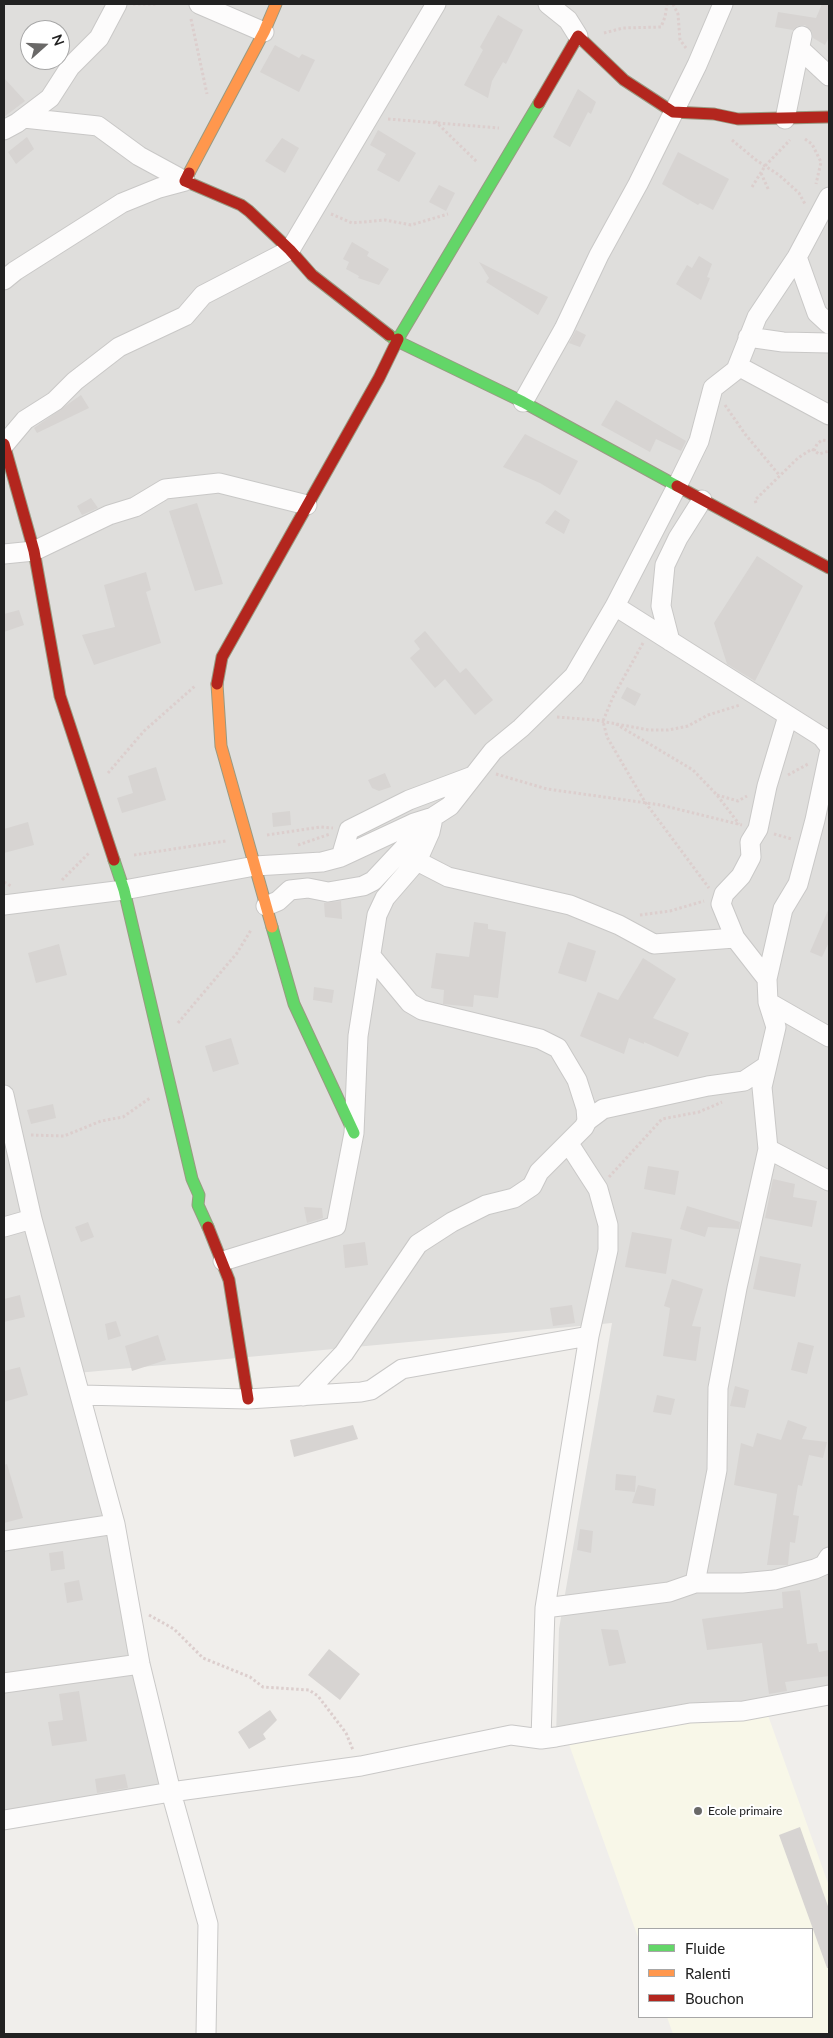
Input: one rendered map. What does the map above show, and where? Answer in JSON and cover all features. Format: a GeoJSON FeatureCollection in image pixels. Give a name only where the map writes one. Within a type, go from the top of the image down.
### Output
{"type":"FeatureCollection","features":[{"type":"Feature","properties":{"kind":"street"},"geometry":{"type":"LineString","coordinates":[[4,130],[24,118],[50,98],[70,66],[99,38],[117,4]]}},
{"type":"Feature","properties":{"kind":"street"},"geometry":{"type":"LineString","coordinates":[[4,280],[23,265],[122,203],[158,188],[185,180],[264,32],[276,4]]}},
{"type":"Feature","properties":{"kind":"street"},"geometry":{"type":"LineString","coordinates":[[248,1399],[229,1280],[224,1261],[198,1205],[199,1195],[192,1179],[124,890],[60,696],[52,660],[34,551],[4,445],[25,420],[54,401],[75,381],[119,347],[185,316],[203,296],[290,250],[436,4]]}},
{"type":"Feature","properties":{"kind":"street"},"geometry":{"type":"LineString","coordinates":[[548,4],[568,20],[582,40],[624,80],[673,112],[738,119],[785,119],[815,123],[829,105]]}},
{"type":"Feature","properties":{"kind":"street"},"geometry":{"type":"LineString","coordinates":[[523,402],[564,329],[599,255],[638,184],[704,48],[723,4]]}},
{"type":"Feature","properties":{"kind":"street"},"geometry":{"type":"LineString","coordinates":[[195,10],[264,32]]}},
{"type":"Feature","properties":{"kind":"street"},"geometry":{"type":"LineString","coordinates":[[354,1133],[294,1004],[221,746],[217,698],[219,671],[222,657],[308,505],[397,340],[522,131],[582,40]]}},
{"type":"Feature","properties":{"kind":"street"},"geometry":{"type":"LineString","coordinates":[[785,119],[801,42],[829,76]]}},
{"type":"Feature","properties":{"kind":"street"},"geometry":{"type":"LineString","coordinates":[[24,118],[98,126],[139,156],[185,180],[241,205],[290,250],[326,287],[397,340],[523,402],[829,568]]}},
{"type":"Feature","properties":{"kind":"street"},"geometry":{"type":"LineString","coordinates":[[266,906],[278,901],[290,890],[308,888],[328,892],[364,886],[373,881],[433,817],[450,806],[493,751],[531,718],[574,676],[615,606],[677,486],[698,441],[713,388],[738,366],[757,317],[797,257],[820,214],[822,192]]}},
{"type":"Feature","properties":{"kind":"street"},"geometry":{"type":"LineString","coordinates":[[797,257],[816,313],[829,324]]}},
{"type":"Feature","properties":{"kind":"street"},"geometry":{"type":"LineString","coordinates":[[757,317],[782,342]]}},
{"type":"Feature","properties":{"kind":"street"},"geometry":{"type":"LineString","coordinates":[[748,337],[782,342],[829,343]]}},
{"type":"Feature","properties":{"kind":"street"},"geometry":{"type":"LineString","coordinates":[[738,366],[829,415]]}},
{"type":"Feature","properties":{"kind":"street"},"geometry":{"type":"LineString","coordinates":[[4,554],[34,551],[109,515],[135,507],[165,488],[219,483],[308,505]]}},
{"type":"Feature","properties":{"kind":"street"},"geometry":{"type":"LineString","coordinates":[[670,641],[661,606],[665,565],[702,500]]}},
{"type":"Feature","properties":{"kind":"street"},"geometry":{"type":"LineString","coordinates":[[648,542],[670,554]]}},
{"type":"Feature","properties":{"kind":"street"},"geometry":{"type":"LineString","coordinates":[[615,606],[827,742],[809,843],[798,884],[783,909],[767,979],[768,1002],[776,1027],[765,1067],[762,1087],[768,1149],[737,1288],[718,1388],[717,1470],[695,1583]]}},
{"type":"Feature","properties":{"kind":"street"},"geometry":{"type":"LineString","coordinates":[[767,979],[735,938],[721,904],[724,894],[740,876],[751,857],[754,836],[767,786],[788,716]]}},
{"type":"Feature","properties":{"kind":"street"},"geometry":{"type":"LineString","coordinates":[[341,857],[349,830],[409,800],[476,773]]}},
{"type":"Feature","properties":{"kind":"street"},"geometry":{"type":"LineString","coordinates":[[4,905],[124,890],[254,866],[322,862],[341,857],[414,823],[433,817]]}},
{"type":"Feature","properties":{"kind":"street"},"geometry":{"type":"LineString","coordinates":[[224,1261],[336,1226],[354,1133],[358,1036],[377,915],[385,898],[417,861],[430,832],[433,817]]}},
{"type":"Feature","properties":{"kind":"street"},"geometry":{"type":"LineString","coordinates":[[417,861],[448,877],[570,905],[619,925],[654,944],[735,938]]}},
{"type":"Feature","properties":{"kind":"street"},"geometry":{"type":"LineString","coordinates":[[303,1396],[344,1353],[418,1244],[452,1222],[486,1205],[514,1198],[532,1186],[539,1172],[569,1144],[584,1128],[587,1121],[586,1108],[577,1080],[558,1048],[540,1039],[422,1010],[410,1003],[371,956]]}},
{"type":"Feature","properties":{"kind":"street"},"geometry":{"type":"LineString","coordinates":[[768,1002],[829,1037]]}},
{"type":"Feature","properties":{"kind":"street"},"geometry":{"type":"LineString","coordinates":[[587,1121],[603,1109],[708,1086],[744,1081],[765,1067]]}},
{"type":"Feature","properties":{"kind":"street"},"geometry":{"type":"LineString","coordinates":[[4,1095],[32,1219],[115,1524],[140,1664],[171,1792],[208,1924],[206,2034]]}},
{"type":"Feature","properties":{"kind":"street"},"geometry":{"type":"LineString","coordinates":[[541,1739],[544,1608],[588,1336],[608,1250],[609,1235],[608,1224],[598,1189],[569,1144]]}},
{"type":"Feature","properties":{"kind":"street"},"geometry":{"type":"LineString","coordinates":[[768,1149],[829,1181]]}},
{"type":"Feature","properties":{"kind":"street"},"geometry":{"type":"LineString","coordinates":[[4,1227],[32,1219]]}},
{"type":"Feature","properties":{"kind":"street"},"geometry":{"type":"LineString","coordinates":[[81,1395],[248,1399],[361,1392],[370,1390],[402,1370],[588,1336]]}},
{"type":"Feature","properties":{"kind":"street"},"geometry":{"type":"LineString","coordinates":[[4,1541],[115,1524]]}},
{"type":"Feature","properties":{"kind":"street"},"geometry":{"type":"LineString","coordinates":[[544,1608],[669,1592],[695,1583],[742,1584],[774,1580],[827,1562]]}},
{"type":"Feature","properties":{"kind":"street"},"geometry":{"type":"LineString","coordinates":[[4,1683],[140,1664]]}},
{"type":"Feature","properties":{"kind":"street"},"geometry":{"type":"LineString","coordinates":[[4,1820],[171,1792],[360,1766],[511,1735],[541,1739],[690,1713],[743,1711],[829,1695]]}},
{"type":"Feature","properties":{"kind":"path"},"geometry":{"type":"LineString","coordinates":[[134,4],[157,4]]}},
{"type":"Feature","properties":{"kind":"path"},"geometry":{"type":"LineString","coordinates":[[582,40],[623,28],[661,27],[665,17],[666,4]]}},
{"type":"Feature","properties":{"kind":"path"},"geometry":{"type":"LineString","coordinates":[[673,4],[678,14],[680,40],[687,49],[704,48]]}},
{"type":"Feature","properties":{"kind":"path"},"geometry":{"type":"LineString","coordinates":[[195,10],[207,97]]}},
{"type":"Feature","properties":{"kind":"path"},"geometry":{"type":"LineString","coordinates":[[724,116],[734,143],[799,192],[807,206],[820,214]]}},
{"type":"Feature","properties":{"kind":"path"},"geometry":{"type":"LineString","coordinates":[[369,118],[435,121],[522,131]]}},
{"type":"Feature","properties":{"kind":"path"},"geometry":{"type":"LineString","coordinates":[[435,121],[494,178]]}},
{"type":"Feature","properties":{"kind":"path"},"geometry":{"type":"LineString","coordinates":[[815,123],[804,138],[817,152],[821,162],[822,192]]}},
{"type":"Feature","properties":{"kind":"path"},"geometry":{"type":"LineString","coordinates":[[752,187],[765,166]]}},
{"type":"Feature","properties":{"kind":"path"},"geometry":{"type":"LineString","coordinates":[[761,173],[768,191]]}},
{"type":"Feature","properties":{"kind":"path"},"geometry":{"type":"LineString","coordinates":[[316,207],[352,223],[384,220],[410,225],[441,214],[474,212]]}},
{"type":"Feature","properties":{"kind":"path"},"geometry":{"type":"LineString","coordinates":[[713,388],[745,434],[780,476]]}},
{"type":"Feature","properties":{"kind":"path"},"geometry":{"type":"LineString","coordinates":[[814,451],[817,444],[822,440],[829,441]]}},
{"type":"Feature","properties":{"kind":"path"},"geometry":{"type":"LineString","coordinates":[[757,529],[761,519],[755,500],[798,458],[812,449],[819,454],[829,451]]}},
{"type":"Feature","properties":{"kind":"path"},"geometry":{"type":"LineString","coordinates":[[651,629],[613,697],[603,721],[608,737],[645,802],[721,904]]}},
{"type":"Feature","properties":{"kind":"path"},"geometry":{"type":"LineString","coordinates":[[92,793],[144,731],[180,697],[219,671]]}},
{"type":"Feature","properties":{"kind":"path"},"geometry":{"type":"LineString","coordinates":[[531,718],[570,717],[613,722],[649,730],[668,730],[688,726],[725,708],[762,700]]}},
{"type":"Feature","properties":{"kind":"path"},"geometry":{"type":"LineString","coordinates":[[613,722],[693,770],[717,795],[739,824],[754,836],[809,843]]}},
{"type":"Feature","properties":{"kind":"path"},"geometry":{"type":"LineString","coordinates":[[476,773],[548,788],[645,802],[739,824],[754,836]]}},
{"type":"Feature","properties":{"kind":"path"},"geometry":{"type":"LineString","coordinates":[[42,901],[89,854],[104,831]]}},
{"type":"Feature","properties":{"kind":"path"},"geometry":{"type":"LineString","coordinates":[[4,882],[13,888]]}},
{"type":"Feature","properties":{"kind":"path"},"geometry":{"type":"LineString","coordinates":[[619,925],[640,915],[670,911],[706,900],[721,904]]}},
{"type":"Feature","properties":{"kind":"path"},"geometry":{"type":"LineString","coordinates":[[598,1189],[662,1119],[699,1112],[720,1104],[744,1081]]}},
{"type":"Feature","properties":{"kind":"path"},"geometry":{"type":"LineString","coordinates":[[131,1606],[157,1618],[174,1629],[203,1658],[250,1678],[264,1687],[309,1690],[318,1696],[346,1733],[360,1766]]}},
{"type":"Feature","properties":{"kind":"shaded area"},"geometry":{"type":"Polygon","coordinates":[[[4,4],[829,4],[829,1697],[556,1737],[559,1629],[612,1323],[77,1373],[165,1795],[4,1822],[4,4]]]}},
{"type":"Feature","properties":{"kind":"shaded area","name":"Ecole primaire"},"geometry":{"type":"Polygon","coordinates":[[[765,1707],[829,1886],[829,2034],[673,2034],[667,2018],[813,2018],[813,1928],[638,1928],[638,1937],[566,1736],[765,1707]]]}},
{"type":"Feature","properties":{"kind":"building"},"geometry":{"type":"Polygon","coordinates":[[[822,4],[829,4],[829,37],[825,45],[813,38],[812,32],[805,25],[798,26],[793,30],[775,27],[778,12],[816,18],[822,4]]]}},
{"type":"Feature","properties":{"kind":"building"},"geometry":{"type":"Polygon","coordinates":[[[498,15],[523,30],[506,64],[503,62],[492,81],[488,98],[464,85],[483,50],[480,47],[498,15]]]}},
{"type":"Feature","properties":{"kind":"building"},"geometry":{"type":"Polygon","coordinates":[[[275,45],[299,58],[302,54],[315,60],[299,92],[260,72],[275,45]]]}},
{"type":"Feature","properties":{"kind":"building"},"geometry":{"type":"Polygon","coordinates":[[[4,78],[25,101],[4,117],[4,78]]]}},
{"type":"Feature","properties":{"kind":"building"},"geometry":{"type":"Polygon","coordinates":[[[578,89],[596,102],[591,114],[588,112],[570,147],[553,137],[578,89]]]}},
{"type":"Feature","properties":{"kind":"building"},"geometry":{"type":"Polygon","coordinates":[[[378,130],[416,153],[399,182],[377,170],[386,154],[370,145],[378,130]]]}},
{"type":"Feature","properties":{"kind":"building"},"geometry":{"type":"Polygon","coordinates":[[[27,137],[34,149],[16,164],[8,152],[27,137]]]}},
{"type":"Feature","properties":{"kind":"building"},"geometry":{"type":"Polygon","coordinates":[[[282,138],[299,148],[285,173],[265,161],[282,138]]]}},
{"type":"Feature","properties":{"kind":"building"},"geometry":{"type":"Polygon","coordinates":[[[678,152],[729,179],[713,210],[700,203],[698,205],[662,184],[678,152]]]}},
{"type":"Feature","properties":{"kind":"building"},"geometry":{"type":"Polygon","coordinates":[[[439,185],[455,193],[446,211],[429,202],[439,185]]]}},
{"type":"Feature","properties":{"kind":"building"},"geometry":{"type":"Polygon","coordinates":[[[352,242],[369,252],[367,256],[389,269],[379,285],[358,278],[359,276],[346,269],[349,262],[343,259],[352,242]]]}},
{"type":"Feature","properties":{"kind":"building"},"geometry":{"type":"Polygon","coordinates":[[[699,256],[712,264],[707,277],[710,278],[701,300],[676,284],[687,265],[692,268],[699,256]]]}},
{"type":"Feature","properties":{"kind":"building"},"geometry":{"type":"Polygon","coordinates":[[[479,262],[548,297],[538,315],[486,282],[489,278],[479,262]]]}},
{"type":"Feature","properties":{"kind":"building"},"geometry":{"type":"Polygon","coordinates":[[[576,330],[586,335],[580,347],[569,343],[576,330]]]}},
{"type":"Feature","properties":{"kind":"building"},"geometry":{"type":"Polygon","coordinates":[[[81,395],[89,408],[37,433],[34,428],[81,395]]]}},
{"type":"Feature","properties":{"kind":"building"},"geometry":{"type":"Polygon","coordinates":[[[616,400],[686,441],[681,451],[656,439],[650,452],[601,425],[616,400]]]}},
{"type":"Feature","properties":{"kind":"building"},"geometry":{"type":"Polygon","coordinates":[[[525,434],[578,461],[560,495],[540,483],[503,467],[525,434]]]}},
{"type":"Feature","properties":{"kind":"building"},"geometry":{"type":"Polygon","coordinates":[[[91,498],[98,508],[82,515],[77,506],[91,498]]]}},
{"type":"Feature","properties":{"kind":"building"},"geometry":{"type":"Polygon","coordinates":[[[197,503],[223,584],[195,591],[169,511],[197,503]]]}},
{"type":"Feature","properties":{"kind":"building"},"geometry":{"type":"Polygon","coordinates":[[[555,510],[570,520],[564,534],[545,523],[555,510]]]}},
{"type":"Feature","properties":{"kind":"building"},"geometry":{"type":"Polygon","coordinates":[[[757,556],[803,586],[755,681],[727,664],[714,623],[757,556]]]}},
{"type":"Feature","properties":{"kind":"building"},"geometry":{"type":"Polygon","coordinates":[[[146,572],[151,590],[146,592],[161,643],[94,665],[82,635],[115,627],[104,585],[146,572]]]}},
{"type":"Feature","properties":{"kind":"building"},"geometry":{"type":"Polygon","coordinates":[[[19,610],[24,625],[4,632],[4,614],[19,610]]]}},
{"type":"Feature","properties":{"kind":"building"},"geometry":{"type":"Polygon","coordinates":[[[425,631],[460,673],[466,668],[493,700],[475,715],[445,679],[435,688],[410,658],[420,649],[414,641],[425,631]]]}},
{"type":"Feature","properties":{"kind":"building"},"geometry":{"type":"Polygon","coordinates":[[[627,687],[641,694],[635,706],[621,698],[627,687]]]}},
{"type":"Feature","properties":{"kind":"building"},"geometry":{"type":"Polygon","coordinates":[[[156,767],[166,800],[122,813],[117,798],[133,793],[128,776],[156,767]]]}},
{"type":"Feature","properties":{"kind":"building"},"geometry":{"type":"Polygon","coordinates":[[[385,773],[391,787],[379,791],[372,788],[368,780],[385,773]]]}},
{"type":"Feature","properties":{"kind":"building"},"geometry":{"type":"Polygon","coordinates":[[[290,811],[291,825],[273,827],[272,813],[290,811]]]}},
{"type":"Feature","properties":{"kind":"building"},"geometry":{"type":"Polygon","coordinates":[[[28,822],[34,845],[4,853],[4,829],[28,822]]]}},
{"type":"Feature","properties":{"kind":"building"},"geometry":{"type":"Polygon","coordinates":[[[341,901],[342,919],[325,917],[324,903],[341,901]]]}},
{"type":"Feature","properties":{"kind":"building"},"geometry":{"type":"Polygon","coordinates":[[[829,908],[829,942],[822,957],[810,952],[829,908]]]}},
{"type":"Feature","properties":{"kind":"building"},"geometry":{"type":"Polygon","coordinates":[[[474,922],[488,924],[488,929],[506,932],[498,998],[474,995],[473,1007],[443,1004],[444,990],[431,988],[436,953],[469,957],[474,922]]]}},
{"type":"Feature","properties":{"kind":"building"},"geometry":{"type":"Polygon","coordinates":[[[568,942],[596,951],[586,982],[558,973],[568,942]]]}},
{"type":"Feature","properties":{"kind":"building"},"geometry":{"type":"Polygon","coordinates":[[[59,944],[67,975],[36,983],[28,953],[59,944]]]}},
{"type":"Feature","properties":{"kind":"building"},"geometry":{"type":"Polygon","coordinates":[[[643,958],[676,979],[653,1018],[689,1033],[678,1057],[644,1042],[644,1044],[629,1038],[624,1054],[580,1036],[598,992],[618,1000],[643,958]]]}},
{"type":"Feature","properties":{"kind":"building"},"geometry":{"type":"Polygon","coordinates":[[[314,987],[334,990],[332,1003],[313,1000],[314,987]]]}},
{"type":"Feature","properties":{"kind":"building"},"geometry":{"type":"Polygon","coordinates":[[[231,1038],[239,1064],[213,1072],[205,1046],[231,1038]]]}},
{"type":"Feature","properties":{"kind":"building"},"geometry":{"type":"Polygon","coordinates":[[[53,1104],[56,1118],[31,1124],[27,1110],[53,1104]]]}},
{"type":"Feature","properties":{"kind":"building"},"geometry":{"type":"Polygon","coordinates":[[[648,1166],[679,1171],[675,1195],[644,1189],[648,1166]]]}},
{"type":"Feature","properties":{"kind":"building"},"geometry":{"type":"Polygon","coordinates":[[[773,1179],[795,1184],[793,1197],[817,1201],[812,1227],[765,1218],[773,1179]]]}},
{"type":"Feature","properties":{"kind":"building"},"geometry":{"type":"Polygon","coordinates":[[[687,1206],[740,1222],[739,1229],[708,1227],[705,1237],[680,1229],[687,1206]]]}},
{"type":"Feature","properties":{"kind":"building"},"geometry":{"type":"Polygon","coordinates":[[[304,1207],[322,1208],[323,1218],[307,1223],[304,1207]]]}},
{"type":"Feature","properties":{"kind":"building"},"geometry":{"type":"Polygon","coordinates":[[[88,1222],[94,1237],[81,1242],[75,1227],[88,1222]]]}},
{"type":"Feature","properties":{"kind":"building"},"geometry":{"type":"Polygon","coordinates":[[[632,1232],[672,1239],[666,1274],[625,1267],[632,1232]]]}},
{"type":"Feature","properties":{"kind":"building"},"geometry":{"type":"Polygon","coordinates":[[[365,1242],[368,1265],[345,1268],[343,1245],[365,1242]]]}},
{"type":"Feature","properties":{"kind":"building"},"geometry":{"type":"Polygon","coordinates":[[[760,1256],[801,1264],[795,1297],[753,1289],[760,1256]]]}},
{"type":"Feature","properties":{"kind":"building"},"geometry":{"type":"Polygon","coordinates":[[[672,1279],[703,1289],[692,1326],[701,1327],[696,1361],[663,1356],[670,1308],[664,1306],[672,1279]]]}},
{"type":"Feature","properties":{"kind":"building"},"geometry":{"type":"Polygon","coordinates":[[[20,1295],[25,1317],[4,1322],[4,1299],[20,1295]]]}},
{"type":"Feature","properties":{"kind":"building"},"geometry":{"type":"Polygon","coordinates":[[[572,1305],[575,1323],[553,1326],[550,1308],[572,1305]]]}},
{"type":"Feature","properties":{"kind":"building"},"geometry":{"type":"Polygon","coordinates":[[[116,1321],[121,1336],[108,1340],[105,1324],[116,1321]]]}},
{"type":"Feature","properties":{"kind":"building"},"geometry":{"type":"Polygon","coordinates":[[[158,1335],[166,1360],[132,1371],[125,1346],[158,1335]]]}},
{"type":"Feature","properties":{"kind":"building"},"geometry":{"type":"Polygon","coordinates":[[[798,1342],[814,1346],[807,1374],[791,1370],[798,1342]]]}},
{"type":"Feature","properties":{"kind":"building"},"geometry":{"type":"Polygon","coordinates":[[[20,1367],[28,1395],[4,1402],[4,1371],[20,1367]]]}},
{"type":"Feature","properties":{"kind":"building"},"geometry":{"type":"Polygon","coordinates":[[[735,1386],[749,1390],[745,1408],[730,1406],[735,1386]]]}},
{"type":"Feature","properties":{"kind":"building"},"geometry":{"type":"Polygon","coordinates":[[[657,1395],[675,1399],[671,1415],[653,1412],[657,1395]]]}},
{"type":"Feature","properties":{"kind":"building"},"geometry":{"type":"Polygon","coordinates":[[[788,1420],[807,1427],[802,1439],[827,1442],[823,1458],[809,1455],[802,1486],[798,1485],[793,1515],[799,1516],[795,1543],[790,1542],[788,1565],[767,1565],[777,1494],[734,1485],[741,1443],[753,1447],[757,1433],[781,1440],[788,1420]]]}},
{"type":"Feature","properties":{"kind":"building"},"geometry":{"type":"Polygon","coordinates":[[[353,1425],[358,1439],[294,1457],[290,1440],[353,1425]]]}},
{"type":"Feature","properties":{"kind":"building"},"geometry":{"type":"Polygon","coordinates":[[[7,1464],[23,1518],[4,1523],[4,1465],[7,1464]]]}},
{"type":"Feature","properties":{"kind":"building"},"geometry":{"type":"Polygon","coordinates":[[[616,1474],[636,1476],[635,1492],[615,1490],[616,1474]]]}},
{"type":"Feature","properties":{"kind":"building"},"geometry":{"type":"Polygon","coordinates":[[[638,1485],[656,1489],[654,1506],[632,1503],[638,1485]]]}},
{"type":"Feature","properties":{"kind":"building"},"geometry":{"type":"Polygon","coordinates":[[[580,1529],[593,1531],[591,1553],[577,1550],[580,1529]]]}},
{"type":"Feature","properties":{"kind":"building"},"geometry":{"type":"Polygon","coordinates":[[[63,1551],[65,1569],[51,1571],[49,1553],[63,1551]]]}},
{"type":"Feature","properties":{"kind":"building"},"geometry":{"type":"Polygon","coordinates":[[[79,1580],[83,1600],[67,1603],[64,1583],[79,1580]]]}},
{"type":"Feature","properties":{"kind":"building"},"geometry":{"type":"Polygon","coordinates":[[[800,1590],[807,1644],[817,1643],[819,1652],[829,1650],[829,1676],[785,1682],[787,1691],[769,1694],[762,1643],[707,1650],[702,1619],[783,1608],[782,1592],[800,1590]]]}},
{"type":"Feature","properties":{"kind":"building"},"geometry":{"type":"Polygon","coordinates":[[[601,1629],[618,1630],[626,1663],[609,1666],[601,1629]]]}},
{"type":"Feature","properties":{"kind":"building"},"geometry":{"type":"Polygon","coordinates":[[[329,1649],[360,1674],[340,1700],[308,1675],[329,1649]]]}},
{"type":"Feature","properties":{"kind":"building"},"geometry":{"type":"Polygon","coordinates":[[[79,1691],[87,1741],[52,1746],[48,1722],[63,1720],[59,1694],[79,1691]]]}},
{"type":"Feature","properties":{"kind":"building"},"geometry":{"type":"Polygon","coordinates":[[[270,1710],[277,1720],[263,1734],[266,1739],[249,1749],[238,1732],[270,1710]]]}},
{"type":"Feature","properties":{"kind":"building"},"geometry":{"type":"Polygon","coordinates":[[[125,1774],[128,1788],[97,1793],[95,1779],[125,1774]]]}},
{"type":"Feature","properties":{"kind":"building"},"geometry":{"type":"Polygon","coordinates":[[[800,1827],[829,1909],[829,1968],[827,1968],[779,1835],[800,1827]]]}},
{"type":"Feature","properties":{"kind":"traffic: fast"},"geometry":{"type":"LineString","coordinates":[[398,339],[539,103]]}},
{"type":"Feature","properties":{"kind":"traffic: fast"},"geometry":{"type":"LineString","coordinates":[[389,335],[397,341],[523,402],[677,486]]}},
{"type":"Feature","properties":{"kind":"traffic: fast"},"geometry":{"type":"LineString","coordinates":[[114,860],[124,890],[192,1179],[199,1195],[198,1205],[208,1227]]}},
{"type":"Feature","properties":{"kind":"traffic: fast"},"geometry":{"type":"LineString","coordinates":[[272,927],[294,1004],[354,1133]]}},
{"type":"Feature","properties":{"kind":"traffic: slow"},"geometry":{"type":"LineString","coordinates":[[189,173],[264,32],[276,4]]}},
{"type":"Feature","properties":{"kind":"traffic: slow"},"geometry":{"type":"LineString","coordinates":[[217,684],[221,746],[272,927]]}},
{"type":"Feature","properties":{"kind":"traffic: jam"},"geometry":{"type":"LineString","coordinates":[[539,103],[578,36],[624,80],[673,112],[714,114],[738,119],[829,117]]}},
{"type":"Feature","properties":{"kind":"traffic: jam"},"geometry":{"type":"LineString","coordinates":[[189,173],[185,181],[241,205],[249,211],[290,250],[312,275],[389,335]]}},
{"type":"Feature","properties":{"kind":"traffic: jam"},"geometry":{"type":"LineString","coordinates":[[217,684],[222,657],[379,378],[398,339]]}},
{"type":"Feature","properties":{"kind":"traffic: jam"},"geometry":{"type":"LineString","coordinates":[[4,444],[34,551],[60,696],[114,860]]}},
{"type":"Feature","properties":{"kind":"traffic: jam"},"geometry":{"type":"LineString","coordinates":[[677,486],[829,568]]}},
{"type":"Feature","properties":{"kind":"traffic: jam"},"geometry":{"type":"LineString","coordinates":[[208,1227],[229,1280],[248,1399]]}},
{"type":"Feature","properties":{"kind":"place","name":"Ecole primaire"},"geometry":{"type":"Point","coordinates":[698,1811]}}]}
